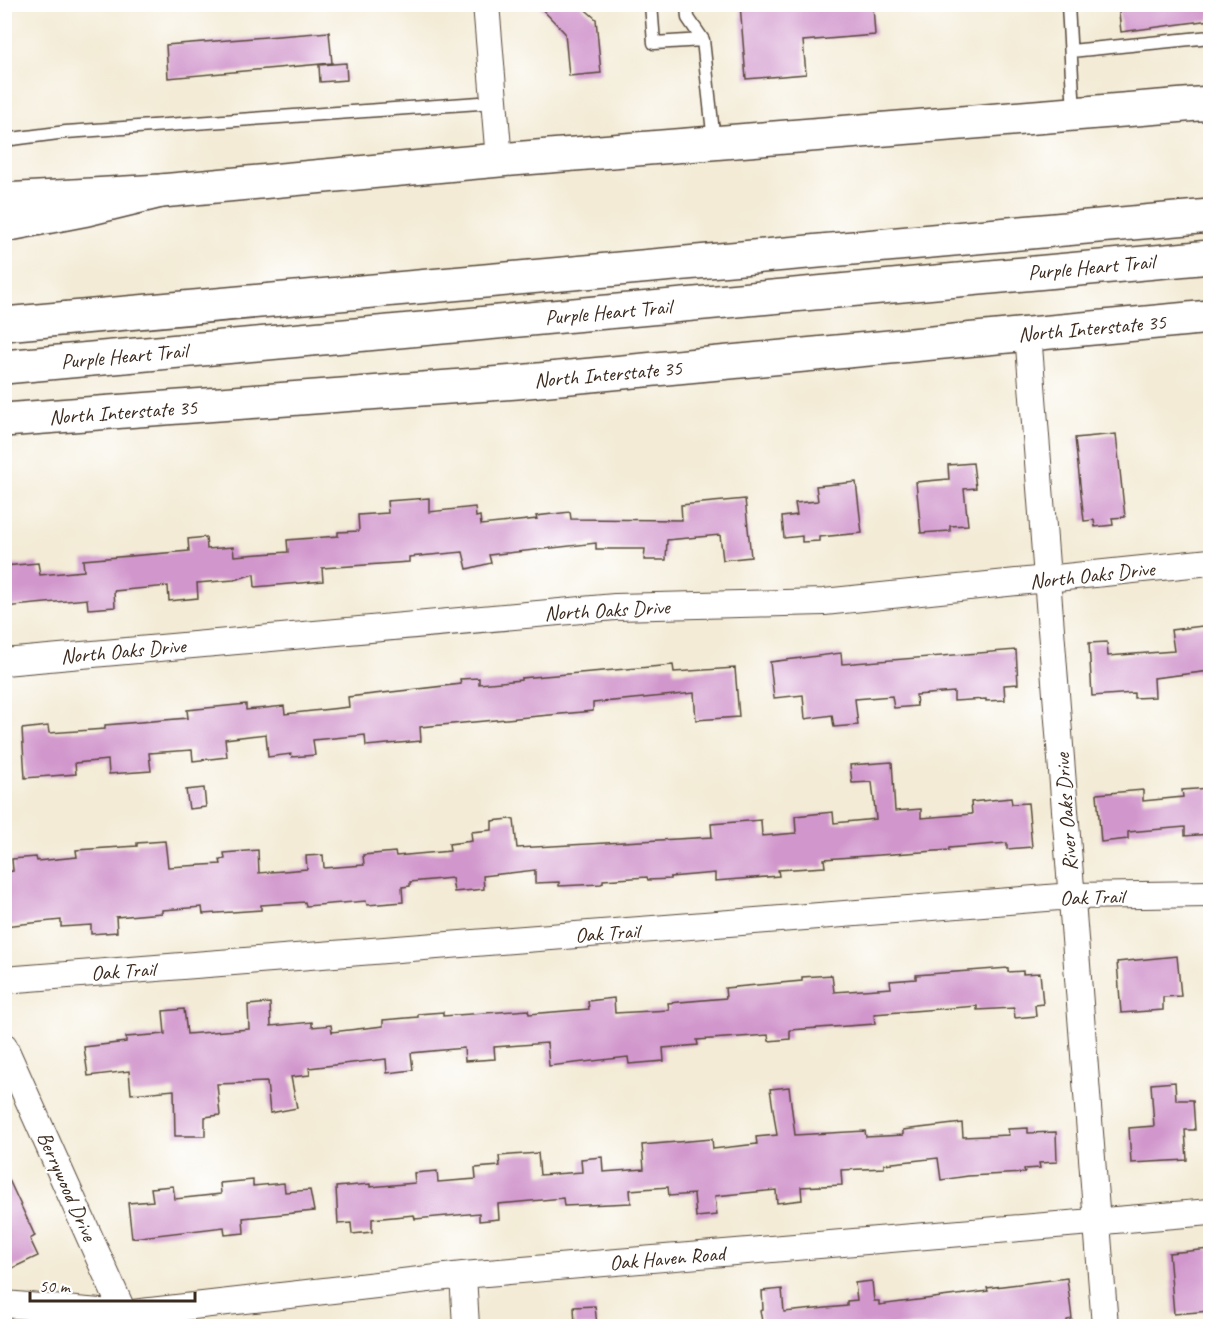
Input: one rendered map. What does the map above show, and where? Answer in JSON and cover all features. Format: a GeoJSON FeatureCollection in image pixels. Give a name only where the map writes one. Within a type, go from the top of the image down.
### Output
{"type":"FeatureCollection","features":[{"type":"Feature","properties":{"kind":"main road"},"geometry":{"type":"LineString","coordinates":[[4,200],[161,191],[499,160],[1210,103]]}},
{"type":"Feature","properties":{"kind":"main road"},"geometry":{"type":"LineString","coordinates":[[4,225],[87,209],[161,191]]}},
{"type":"Feature","properties":{"kind":"main road","name":"Purple Heart Trail"},"geometry":{"type":"LineString","coordinates":[[4,324],[1210,216]]}},
{"type":"Feature","properties":{"kind":"main road","name":"Purple Heart Trail"},"geometry":{"type":"LineString","coordinates":[[4,367],[1210,256]]}},
{"type":"Feature","properties":{"kind":"main road","name":"North Interstate 35"},"geometry":{"type":"LineString","coordinates":[[4,420],[517,382],[1210,317]]}},
{"type":"Feature","properties":{"kind":"street"},"geometry":{"type":"LineString","coordinates":[[486,4],[499,160]]}},
{"type":"Feature","properties":{"kind":"street","name":"River Oaks Drive"},"geometry":{"type":"LineString","coordinates":[[1028,333],[1095,1223],[1105,1326]]}},
{"type":"Feature","properties":{"kind":"street","name":"North Oaks Drive"},"geometry":{"type":"LineString","coordinates":[[4,662],[615,607],[824,602],[1210,562]]}},
{"type":"Feature","properties":{"kind":"street","name":"Oak Trail"},"geometry":{"type":"LineString","coordinates":[[4,980],[1072,896],[1210,894]]}},
{"type":"Feature","properties":{"kind":"street","name":"Berrywood Drive"},"geometry":{"type":"LineString","coordinates":[[4,1046],[125,1320]]}},
{"type":"Feature","properties":{"kind":"street","name":"Oak Haven Road"},"geometry":{"type":"LineString","coordinates":[[4,1304],[125,1320],[463,1275],[1210,1212]]}},
{"type":"Feature","properties":{"kind":"street"},"geometry":{"type":"LineString","coordinates":[[463,1275],[466,1326]]}},
{"type":"Feature","properties":{"kind":"lane"},"geometry":{"type":"LineString","coordinates":[[651,4],[654,43],[703,40]]}},
{"type":"Feature","properties":{"kind":"lane"},"geometry":{"type":"LineString","coordinates":[[687,4],[688,18],[703,40],[714,143]]}},
{"type":"Feature","properties":{"kind":"lane"},"geometry":{"type":"LineString","coordinates":[[1068,5],[1074,115]]}},
{"type":"Feature","properties":{"kind":"lane"},"geometry":{"type":"LineString","coordinates":[[1071,51],[1210,37]]}},
{"type":"Feature","properties":{"kind":"lane"},"geometry":{"type":"LineString","coordinates":[[4,140],[66,132],[494,102]]}},
{"type":"Feature","properties":{"kind":"building"},"geometry":{"type":"Polygon","coordinates":[[[537,4],[579,4],[596,19],[601,73],[569,76],[565,33],[537,4]]]}},
{"type":"Feature","properties":{"kind":"building"},"geometry":{"type":"Polygon","coordinates":[[[740,4],[864,4],[864,7],[873,6],[875,35],[803,41],[806,74],[746,79],[740,4]]]}},
{"type":"Feature","properties":{"kind":"building"},"geometry":{"type":"Polygon","coordinates":[[[1118,4],[1210,4],[1210,20],[1121,32],[1118,4]]]}},
{"type":"Feature","properties":{"kind":"building"},"geometry":{"type":"Polygon","coordinates":[[[329,32],[332,63],[168,78],[166,45],[329,32]]]}},
{"type":"Feature","properties":{"kind":"building"},"geometry":{"type":"Polygon","coordinates":[[[346,63],[347,80],[320,82],[319,65],[346,63]]]}},
{"type":"Feature","properties":{"kind":"building"},"geometry":{"type":"Polygon","coordinates":[[[1116,434],[1125,517],[1112,518],[1113,525],[1095,527],[1094,520],[1084,521],[1075,438],[1116,434]]]}},
{"type":"Feature","properties":{"kind":"building"},"geometry":{"type":"Polygon","coordinates":[[[973,463],[976,488],[964,489],[968,525],[950,526],[950,531],[921,533],[916,482],[949,479],[948,465],[973,463]]]}},
{"type":"Feature","properties":{"kind":"building"},"geometry":{"type":"Polygon","coordinates":[[[856,482],[862,533],[819,537],[819,541],[802,542],[802,536],[784,538],[782,517],[797,515],[795,503],[818,501],[816,486],[856,482]]]}},
{"type":"Feature","properties":{"kind":"building"},"geometry":{"type":"Polygon","coordinates":[[[429,498],[429,512],[475,507],[476,517],[480,516],[481,525],[537,519],[536,516],[570,512],[571,519],[682,520],[681,505],[745,499],[751,557],[723,560],[720,535],[667,540],[666,560],[644,560],[645,549],[596,549],[596,543],[489,555],[491,563],[467,569],[463,552],[409,557],[409,562],[322,568],[323,581],[255,587],[254,574],[234,580],[197,583],[198,598],[169,601],[168,586],[114,591],[115,607],[88,609],[87,599],[4,607],[4,566],[38,563],[40,575],[84,571],[83,560],[189,551],[188,539],[206,537],[207,549],[233,547],[234,556],[288,552],[287,540],[338,536],[338,532],[359,531],[358,515],[388,513],[387,501],[429,498]]]}},
{"type":"Feature","properties":{"kind":"building"},"geometry":{"type":"Polygon","coordinates":[[[1210,625],[1210,671],[1154,678],[1155,697],[1134,698],[1134,693],[1092,696],[1089,643],[1107,642],[1108,656],[1174,651],[1171,630],[1210,625]]]}},
{"type":"Feature","properties":{"kind":"building"},"geometry":{"type":"Polygon","coordinates":[[[1016,650],[1018,684],[1004,685],[1005,700],[954,701],[954,692],[916,695],[917,706],[894,708],[892,696],[855,699],[858,725],[834,727],[832,715],[805,719],[803,695],[774,698],[770,662],[841,653],[842,664],[1016,650]]]}},
{"type":"Feature","properties":{"kind":"building"},"geometry":{"type":"Polygon","coordinates":[[[673,665],[674,672],[735,668],[739,717],[696,720],[694,693],[593,703],[593,711],[420,727],[421,741],[366,746],[365,735],[313,740],[315,755],[292,757],[291,754],[268,757],[266,734],[225,739],[227,757],[193,761],[192,750],[149,753],[151,771],[109,774],[108,760],[75,763],[76,774],[25,778],[22,729],[48,726],[49,733],[105,729],[105,725],[188,718],[187,710],[246,704],[246,710],[284,706],[285,714],[349,707],[348,697],[461,684],[460,679],[479,678],[479,684],[521,680],[521,678],[673,665]]]}},
{"type":"Feature","properties":{"kind":"building"},"geometry":{"type":"Polygon","coordinates":[[[892,762],[895,811],[921,809],[921,818],[972,814],[971,802],[1011,798],[1012,804],[1028,803],[1032,847],[1007,849],[1007,843],[949,848],[949,850],[824,859],[825,867],[778,870],[779,876],[715,881],[715,873],[670,877],[670,879],[648,880],[647,877],[603,880],[601,884],[559,886],[559,882],[535,883],[535,870],[483,876],[484,889],[454,892],[452,878],[410,882],[410,886],[402,887],[403,902],[367,905],[366,901],[306,906],[305,902],[261,905],[261,910],[203,914],[202,907],[162,910],[162,913],[116,917],[117,932],[91,934],[91,925],[61,927],[61,920],[4,926],[4,872],[13,871],[12,859],[36,857],[37,861],[77,857],[76,850],[137,846],[137,843],[165,841],[168,867],[221,864],[220,860],[225,859],[224,853],[258,850],[259,873],[307,869],[306,856],[323,855],[324,868],[364,865],[363,855],[395,852],[396,856],[450,851],[449,844],[472,841],[471,832],[492,830],[492,821],[510,819],[514,820],[517,848],[712,837],[711,824],[761,820],[762,836],[796,833],[795,816],[833,812],[834,823],[876,819],[872,782],[852,783],[850,765],[892,762]]]}},
{"type":"Feature","properties":{"kind":"building"},"geometry":{"type":"Polygon","coordinates":[[[204,788],[206,807],[189,809],[186,790],[204,788]]]}},
{"type":"Feature","properties":{"kind":"building"},"geometry":{"type":"Polygon","coordinates":[[[1210,788],[1210,834],[1185,836],[1185,827],[1128,832],[1128,839],[1101,842],[1097,794],[1143,790],[1143,801],[1183,797],[1182,790],[1210,788]]]}},
{"type":"Feature","properties":{"kind":"building"},"geometry":{"type":"Polygon","coordinates":[[[1177,956],[1181,996],[1163,997],[1163,1010],[1121,1013],[1117,962],[1177,956]]]}},
{"type":"Feature","properties":{"kind":"building"},"geometry":{"type":"Polygon","coordinates":[[[1008,968],[1008,972],[1040,973],[1043,1004],[1035,1005],[1036,1016],[1015,1018],[1014,1008],[977,1010],[977,1006],[874,1014],[875,1024],[790,1030],[790,1039],[769,1041],[768,1035],[697,1040],[698,1045],[663,1048],[664,1061],[629,1064],[628,1057],[549,1066],[547,1043],[494,1047],[495,1059],[465,1061],[464,1048],[411,1053],[413,1070],[387,1073],[386,1059],[309,1068],[310,1075],[291,1077],[297,1108],[270,1113],[267,1082],[217,1084],[220,1115],[205,1117],[205,1136],[175,1136],[174,1090],[131,1094],[129,1071],[88,1076],[84,1047],[126,1042],[126,1037],[165,1034],[163,1011],[184,1009],[187,1034],[249,1029],[248,1005],[270,1003],[271,1026],[312,1022],[312,1027],[331,1025],[332,1032],[383,1026],[383,1020],[418,1017],[418,1014],[443,1012],[443,1016],[528,1010],[529,1014],[589,1009],[588,1001],[614,998],[615,1013],[669,1010],[668,1003],[726,998],[725,988],[802,981],[802,977],[832,975],[834,992],[891,988],[890,981],[916,979],[916,975],[1008,968]]]}},
{"type":"Feature","properties":{"kind":"building"},"geometry":{"type":"Polygon","coordinates":[[[1175,1082],[1176,1100],[1193,1100],[1195,1130],[1185,1130],[1187,1160],[1131,1163],[1129,1128],[1154,1126],[1151,1084],[1175,1082]]]}},
{"type":"Feature","properties":{"kind":"building"},"geometry":{"type":"Polygon","coordinates":[[[789,1087],[795,1135],[865,1131],[866,1137],[903,1135],[903,1130],[962,1123],[963,1137],[1009,1135],[1008,1129],[1028,1128],[1028,1133],[1056,1132],[1057,1162],[1039,1163],[1040,1168],[1024,1169],[1025,1173],[941,1180],[938,1158],[884,1164],[884,1168],[841,1170],[842,1185],[801,1187],[802,1200],[777,1203],[776,1190],[715,1196],[717,1215],[696,1217],[694,1194],[669,1196],[668,1187],[630,1190],[631,1203],[564,1206],[563,1198],[498,1204],[499,1219],[479,1221],[479,1213],[415,1219],[414,1215],[372,1219],[372,1232],[352,1234],[351,1223],[338,1224],[336,1187],[415,1183],[414,1173],[437,1171],[438,1182],[476,1179],[475,1168],[500,1166],[499,1156],[538,1153],[540,1175],[582,1172],[581,1159],[602,1157],[603,1172],[644,1169],[642,1145],[712,1139],[713,1149],[757,1144],[756,1137],[777,1135],[770,1089],[789,1087]]]}},
{"type":"Feature","properties":{"kind":"building"},"geometry":{"type":"Polygon","coordinates":[[[4,1169],[35,1236],[30,1239],[38,1256],[4,1272],[4,1169]]]}},
{"type":"Feature","properties":{"kind":"building"},"geometry":{"type":"Polygon","coordinates":[[[253,1180],[253,1186],[284,1183],[285,1192],[310,1190],[314,1211],[243,1218],[244,1233],[225,1235],[224,1227],[132,1238],[128,1203],[153,1201],[151,1188],[173,1186],[175,1199],[221,1194],[220,1183],[253,1180]]]}},
{"type":"Feature","properties":{"kind":"building"},"geometry":{"type":"Polygon","coordinates":[[[1210,1249],[1210,1311],[1174,1314],[1169,1253],[1210,1249]]]}},
{"type":"Feature","properties":{"kind":"building"},"geometry":{"type":"Polygon","coordinates":[[[1067,1278],[1072,1319],[1067,1320],[1067,1324],[1049,1326],[763,1326],[760,1311],[763,1310],[762,1291],[782,1289],[784,1312],[847,1306],[847,1301],[857,1300],[855,1283],[872,1281],[874,1301],[879,1301],[879,1305],[1067,1278]]]}},
{"type":"Feature","properties":{"kind":"building"},"geometry":{"type":"Polygon","coordinates":[[[595,1306],[597,1326],[575,1326],[574,1307],[595,1306]]]}}]}
